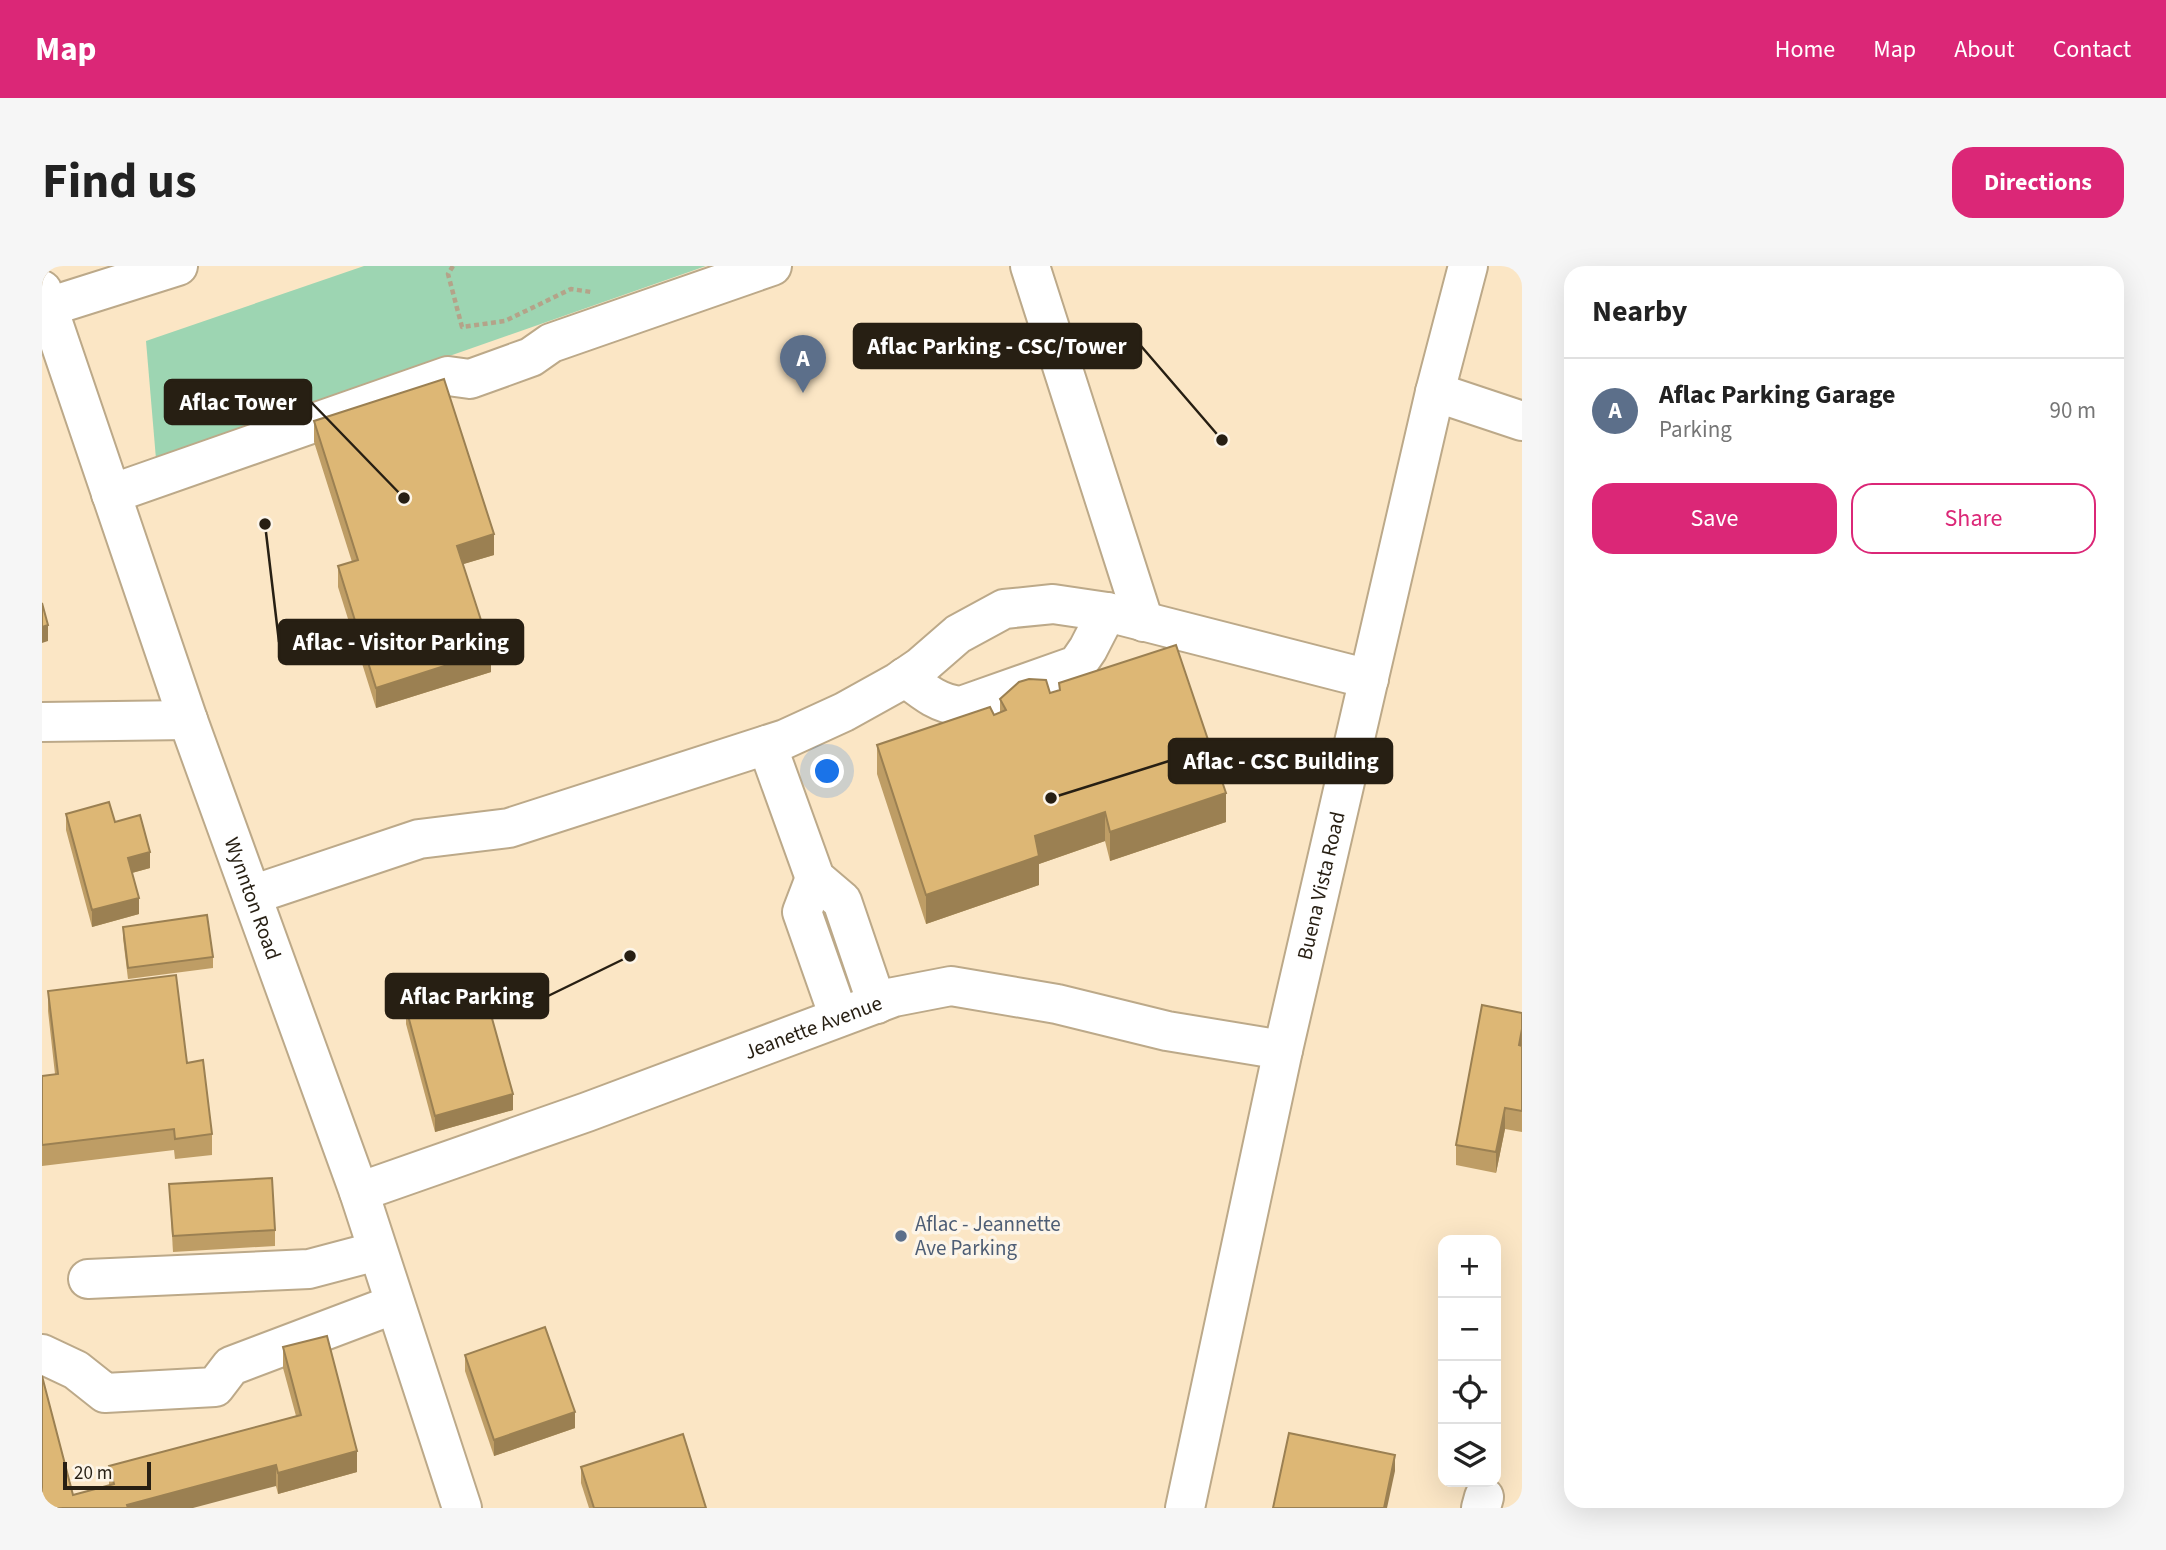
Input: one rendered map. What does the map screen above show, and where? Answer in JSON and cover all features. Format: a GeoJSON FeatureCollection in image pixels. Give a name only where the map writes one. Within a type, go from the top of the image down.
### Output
{"type":"FeatureCollection","features":[{"type":"Feature","properties":{"kind":"main road"},"geometry":{"type":"LineString","coordinates":[[45,298],[178,266]]}},
{"type":"Feature","properties":{"kind":"main road"},"geometry":{"type":"LineString","coordinates":[[111,494],[448,376],[470,379],[531,357],[551,343],[772,266]]}},
{"type":"Feature","properties":{"kind":"main road"},"geometry":{"type":"LineString","coordinates":[[1030,266],[1144,622]]}},
{"type":"Feature","properties":{"kind":"main road","name":"Buena Vista Road"},"geometry":{"type":"LineString","coordinates":[[1185,1508],[1283,1050],[1435,392],[1468,266]]}},
{"type":"Feature","properties":{"kind":"main road","name":"Wynnton Road"},"geometry":{"type":"LineString","coordinates":[[45,298],[188,720],[359,1192],[461,1508]]}},
{"type":"Feature","properties":{"kind":"main road"},"geometry":{"type":"LineString","coordinates":[[1435,392],[1522,421]]}},
{"type":"Feature","properties":{"kind":"main road"},"geometry":{"type":"LineString","coordinates":[[252,895],[419,839],[498,827],[509,828],[766,745],[824,722],[905,677],[972,625],[1004,609],[1053,604],[1107,611],[1369,679]]}},
{"type":"Feature","properties":{"kind":"main road"},"geometry":{"type":"LineString","coordinates":[[905,677],[929,696],[950,705],[961,706],[1077,665],[1107,611]]}},
{"type":"Feature","properties":{"kind":"main road"},"geometry":{"type":"LineString","coordinates":[[42,722],[188,720]]}},
{"type":"Feature","properties":{"kind":"main road"},"geometry":{"type":"LineString","coordinates":[[766,745],[815,878],[842,901],[877,1004]]}},
{"type":"Feature","properties":{"kind":"main road"},"geometry":{"type":"LineString","coordinates":[[815,878],[802,912],[839,1017]]}},
{"type":"Feature","properties":{"kind":"main road","name":"Jeanette Avenue"},"geometry":{"type":"LineString","coordinates":[[359,1192],[587,1112],[894,997],[951,986],[1057,1004],[1167,1031],[1283,1050]]}},
{"type":"Feature","properties":{"kind":"main road"},"geometry":{"type":"LineString","coordinates":[[88,1279],[309,1269],[377,1251]]}},
{"type":"Feature","properties":{"kind":"main road"},"geometry":{"type":"LineString","coordinates":[[42,1354],[76,1370],[105,1394],[215,1387],[231,1366],[395,1304]]}},
{"type":"Feature","properties":{"kind":"path"},"geometry":{"type":"LineString","coordinates":[[453,266],[448,274],[462,327],[505,321],[571,289],[597,293]]}},
{"type":"Feature","properties":{"kind":"green space"},"geometry":{"type":"Polygon","coordinates":[[[364,266],[706,266],[156,459],[146,341],[364,266]]]}},
{"type":"Feature","properties":{"kind":"building"},"geometry":{"type":"Polygon","coordinates":[[[444,379],[494,534],[457,546],[491,651],[376,688],[338,566],[358,560],[314,421],[444,379]]]}},
{"type":"Feature","properties":{"kind":"building"},"geometry":{"type":"Polygon","coordinates":[[[42,603],[48,625],[42,627],[42,603]]]}},
{"type":"Feature","properties":{"kind":"building"},"geometry":{"type":"Polygon","coordinates":[[[1176,645],[1226,793],[1110,832],[1105,812],[1035,836],[1039,856],[926,895],[877,745],[990,707],[994,715],[1006,710],[1000,699],[1019,682],[1029,679],[1046,680],[1050,693],[1060,690],[1059,683],[1176,645]]]}},
{"type":"Feature","properties":{"kind":"building"},"geometry":{"type":"Polygon","coordinates":[[[109,802],[115,822],[140,815],[150,852],[128,858],[139,898],[92,910],[66,814],[109,802]]]}},
{"type":"Feature","properties":{"kind":"building"},"geometry":{"type":"Polygon","coordinates":[[[207,915],[213,957],[128,968],[123,927],[207,915]]]}},
{"type":"Feature","properties":{"kind":"building"},"geometry":{"type":"Polygon","coordinates":[[[176,975],[187,1063],[203,1060],[212,1134],[175,1139],[174,1129],[42,1145],[42,1076],[58,1074],[48,991],[176,975]]]}},
{"type":"Feature","properties":{"kind":"building"},"geometry":{"type":"Polygon","coordinates":[[[483,986],[513,1094],[435,1116],[406,1008],[483,986]]]}},
{"type":"Feature","properties":{"kind":"building"},"geometry":{"type":"Polygon","coordinates":[[[1482,1005],[1522,1013],[1519,1045],[1522,1046],[1522,1111],[1505,1108],[1496,1152],[1456,1145],[1482,1005]]]}},
{"type":"Feature","properties":{"kind":"building"},"geometry":{"type":"Polygon","coordinates":[[[272,1178],[275,1230],[173,1236],[169,1184],[272,1178]]]}},
{"type":"Feature","properties":{"kind":"building"},"geometry":{"type":"Polygon","coordinates":[[[545,1327],[575,1412],[494,1440],[465,1355],[545,1327]]]}},
{"type":"Feature","properties":{"kind":"building"},"geometry":{"type":"Polygon","coordinates":[[[327,1336],[357,1451],[278,1473],[276,1465],[127,1505],[128,1508],[42,1508],[42,1376],[73,1495],[114,1484],[109,1466],[301,1415],[283,1347],[327,1336]]]}},
{"type":"Feature","properties":{"kind":"building"},"geometry":{"type":"Polygon","coordinates":[[[1289,1433],[1395,1455],[1384,1508],[1273,1508],[1289,1433]]]}},
{"type":"Feature","properties":{"kind":"building"},"geometry":{"type":"Polygon","coordinates":[[[683,1434],[706,1508],[594,1508],[581,1467],[683,1434]]]}},
{"type":"Feature","properties":{"kind":"place","name":"Aflac Parking Garage"},"geometry":{"type":"Point","coordinates":[803,393]}},
{"type":"Feature","properties":{"kind":"place","name":"Aflac Parking - CSC/Tower"},"geometry":{"type":"Point","coordinates":[1222,440]}},
{"type":"Feature","properties":{"kind":"place","name":"Aflac Tower"},"geometry":{"type":"Point","coordinates":[404,498]}},
{"type":"Feature","properties":{"kind":"place","name":"Aflac - Visitor Parking"},"geometry":{"type":"Point","coordinates":[265,524]}},
{"type":"Feature","properties":{"kind":"place","name":"Aflac - CSC Building"},"geometry":{"type":"Point","coordinates":[1051,798]}},
{"type":"Feature","properties":{"kind":"place","name":"Aflac Parking"},"geometry":{"type":"Point","coordinates":[630,956]}},
{"type":"Feature","properties":{"kind":"place","name":"Aflac - Jeannette Ave Parking"},"geometry":{"type":"Point","coordinates":[901,1236]}}]}
